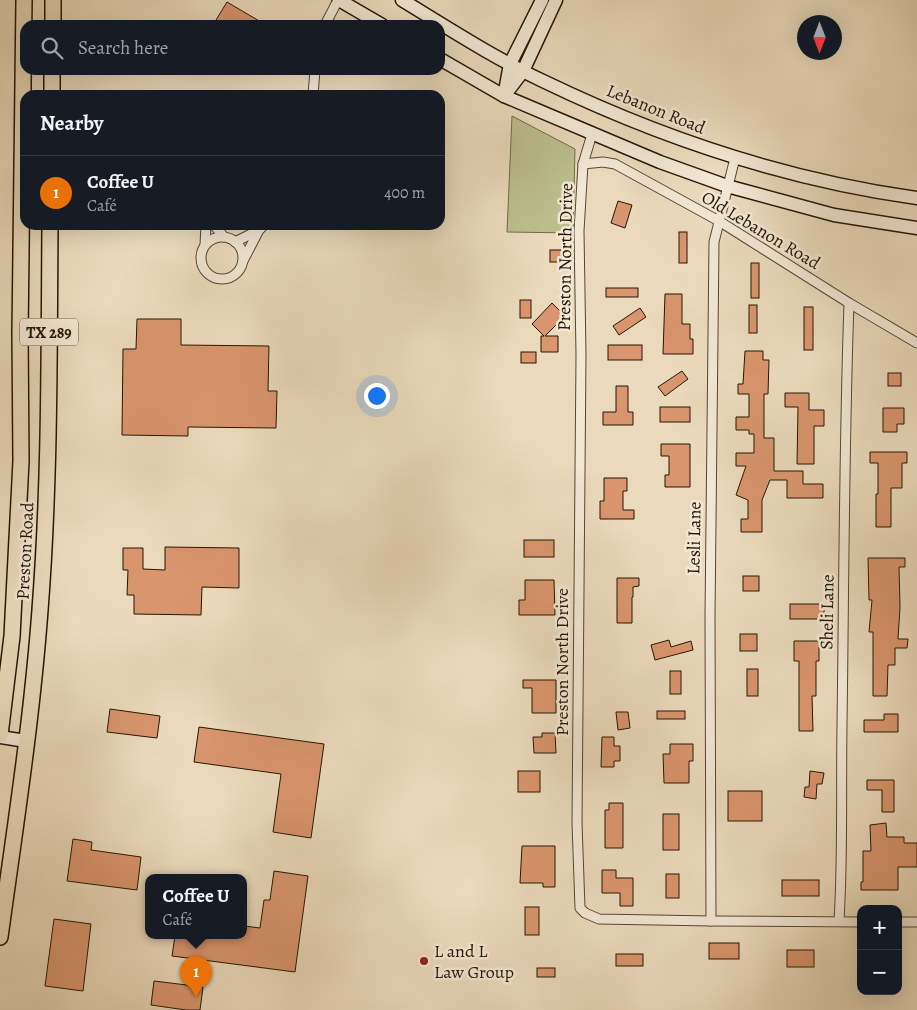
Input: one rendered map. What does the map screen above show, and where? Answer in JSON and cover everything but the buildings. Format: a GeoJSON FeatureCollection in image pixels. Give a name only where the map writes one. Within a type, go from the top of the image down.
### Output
{"type":"FeatureCollection","features":[{"type":"Feature","properties":{"kind":"main road","name":"Preston Road"},"geometry":{"type":"LineString","coordinates":[[24,0],[24,20]]}},
{"type":"Feature","properties":{"kind":"main road"},"geometry":{"type":"LineString","coordinates":[[53,0],[53,20]]}},
{"type":"Feature","properties":{"kind":"main road"},"geometry":{"type":"LineString","coordinates":[[338,0],[373,20]]}},
{"type":"Feature","properties":{"kind":"main road","name":"Lebanon Road"},"geometry":{"type":"LineString","coordinates":[[402,0],[436,20]]}},
{"type":"Feature","properties":{"kind":"main road"},"geometry":{"type":"LineString","coordinates":[[504,96],[510,64],[542,0]]}},
{"type":"Feature","properties":{"kind":"main road"},"geometry":{"type":"LineString","coordinates":[[504,96],[523,71],[556,0]]}},
{"type":"Feature","properties":{"kind":"main road","name":"Lebanon Road"},"geometry":{"type":"LineString","coordinates":[[445,25],[510,64],[561,89],[651,127],[735,158],[814,179],[917,198]]}},
{"type":"Feature","properties":{"kind":"main road"},"geometry":{"type":"LineString","coordinates":[[445,62],[504,96],[660,162],[727,186],[834,215],[917,228]]}},
{"type":"Feature","properties":{"kind":"main road","name":"Preston Road"},"geometry":{"type":"LineString","coordinates":[[24,75],[24,90]]}},
{"type":"Feature","properties":{"kind":"main road"},"geometry":{"type":"LineString","coordinates":[[52,75],[52,90]]}},
{"type":"Feature","properties":{"kind":"main road","name":"Preston Road"},"geometry":{"type":"LineString","coordinates":[[0,736],[12,636],[21,461],[23,230]]}},
{"type":"Feature","properties":{"kind":"main road","name":"Preston Road"},"geometry":{"type":"LineString","coordinates":[[0,936],[26,741],[40,609],[48,460],[50,230]]}},
{"type":"Feature","properties":{"kind":"main road"},"geometry":{"type":"LineString","coordinates":[[21,461],[48,460]]}},
{"type":"Feature","properties":{"kind":"main road"},"geometry":{"type":"LineString","coordinates":[[0,736],[26,741]]}},
{"type":"Feature","properties":{"kind":"street"},"geometry":{"type":"LineString","coordinates":[[328,20],[338,0]]}},
{"type":"Feature","properties":{"kind":"street"},"geometry":{"type":"LineString","coordinates":[[313,90],[315,75]]}},
{"type":"Feature","properties":{"kind":"street","name":"Preston North Drive"},"geometry":{"type":"LineString","coordinates":[[592,134],[583,164],[579,231],[581,354],[577,823],[580,908],[585,913],[599,919],[711,922],[857,922]]}},
{"type":"Feature","properties":{"kind":"street","name":"Lesli Lane"},"geometry":{"type":"LineString","coordinates":[[711,922],[710,616],[714,242],[735,158]]}},
{"type":"Feature","properties":{"kind":"street","name":"Old Lebanon Road"},"geometry":{"type":"LineString","coordinates":[[583,164],[603,162],[615,164],[719,221],[849,303],[917,343]]}},
{"type":"Feature","properties":{"kind":"street"},"geometry":{"type":"LineString","coordinates":[[206,230],[201,263],[206,272],[214,277],[224,278],[233,275],[239,270],[261,230]]}},
{"type":"Feature","properties":{"kind":"street"},"geometry":{"type":"LineString","coordinates":[[218,230],[224,237],[235,242],[242,254],[242,262]]}},
{"type":"Feature","properties":{"kind":"street"},"geometry":{"type":"LineString","coordinates":[[235,242],[258,230]]}},
{"type":"Feature","properties":{"kind":"street"},"geometry":{"type":"LineString","coordinates":[[205,245],[213,239],[224,237]]}},
{"type":"Feature","properties":{"kind":"street","name":"Sheli Lane"},"geometry":{"type":"LineString","coordinates":[[839,921],[842,867],[845,427],[849,303]]}},
{"type":"Feature","properties":{"kind":"street"},"geometry":{"type":"LineString","coordinates":[[902,922],[917,922]]}},
{"type":"Feature","properties":{"kind":"green space"},"geometry":{"type":"Polygon","coordinates":[[[512,116],[575,149],[573,233],[507,232],[512,116]]]}},
{"type":"Feature","properties":{"kind":"place","name":"L and L Law Group"},"geometry":{"type":"Point","coordinates":[424,961]}},
{"type":"Feature","properties":{"kind":"place","name":"Coffee U"},"geometry":{"type":"Point","coordinates":[196,997]}}]}
